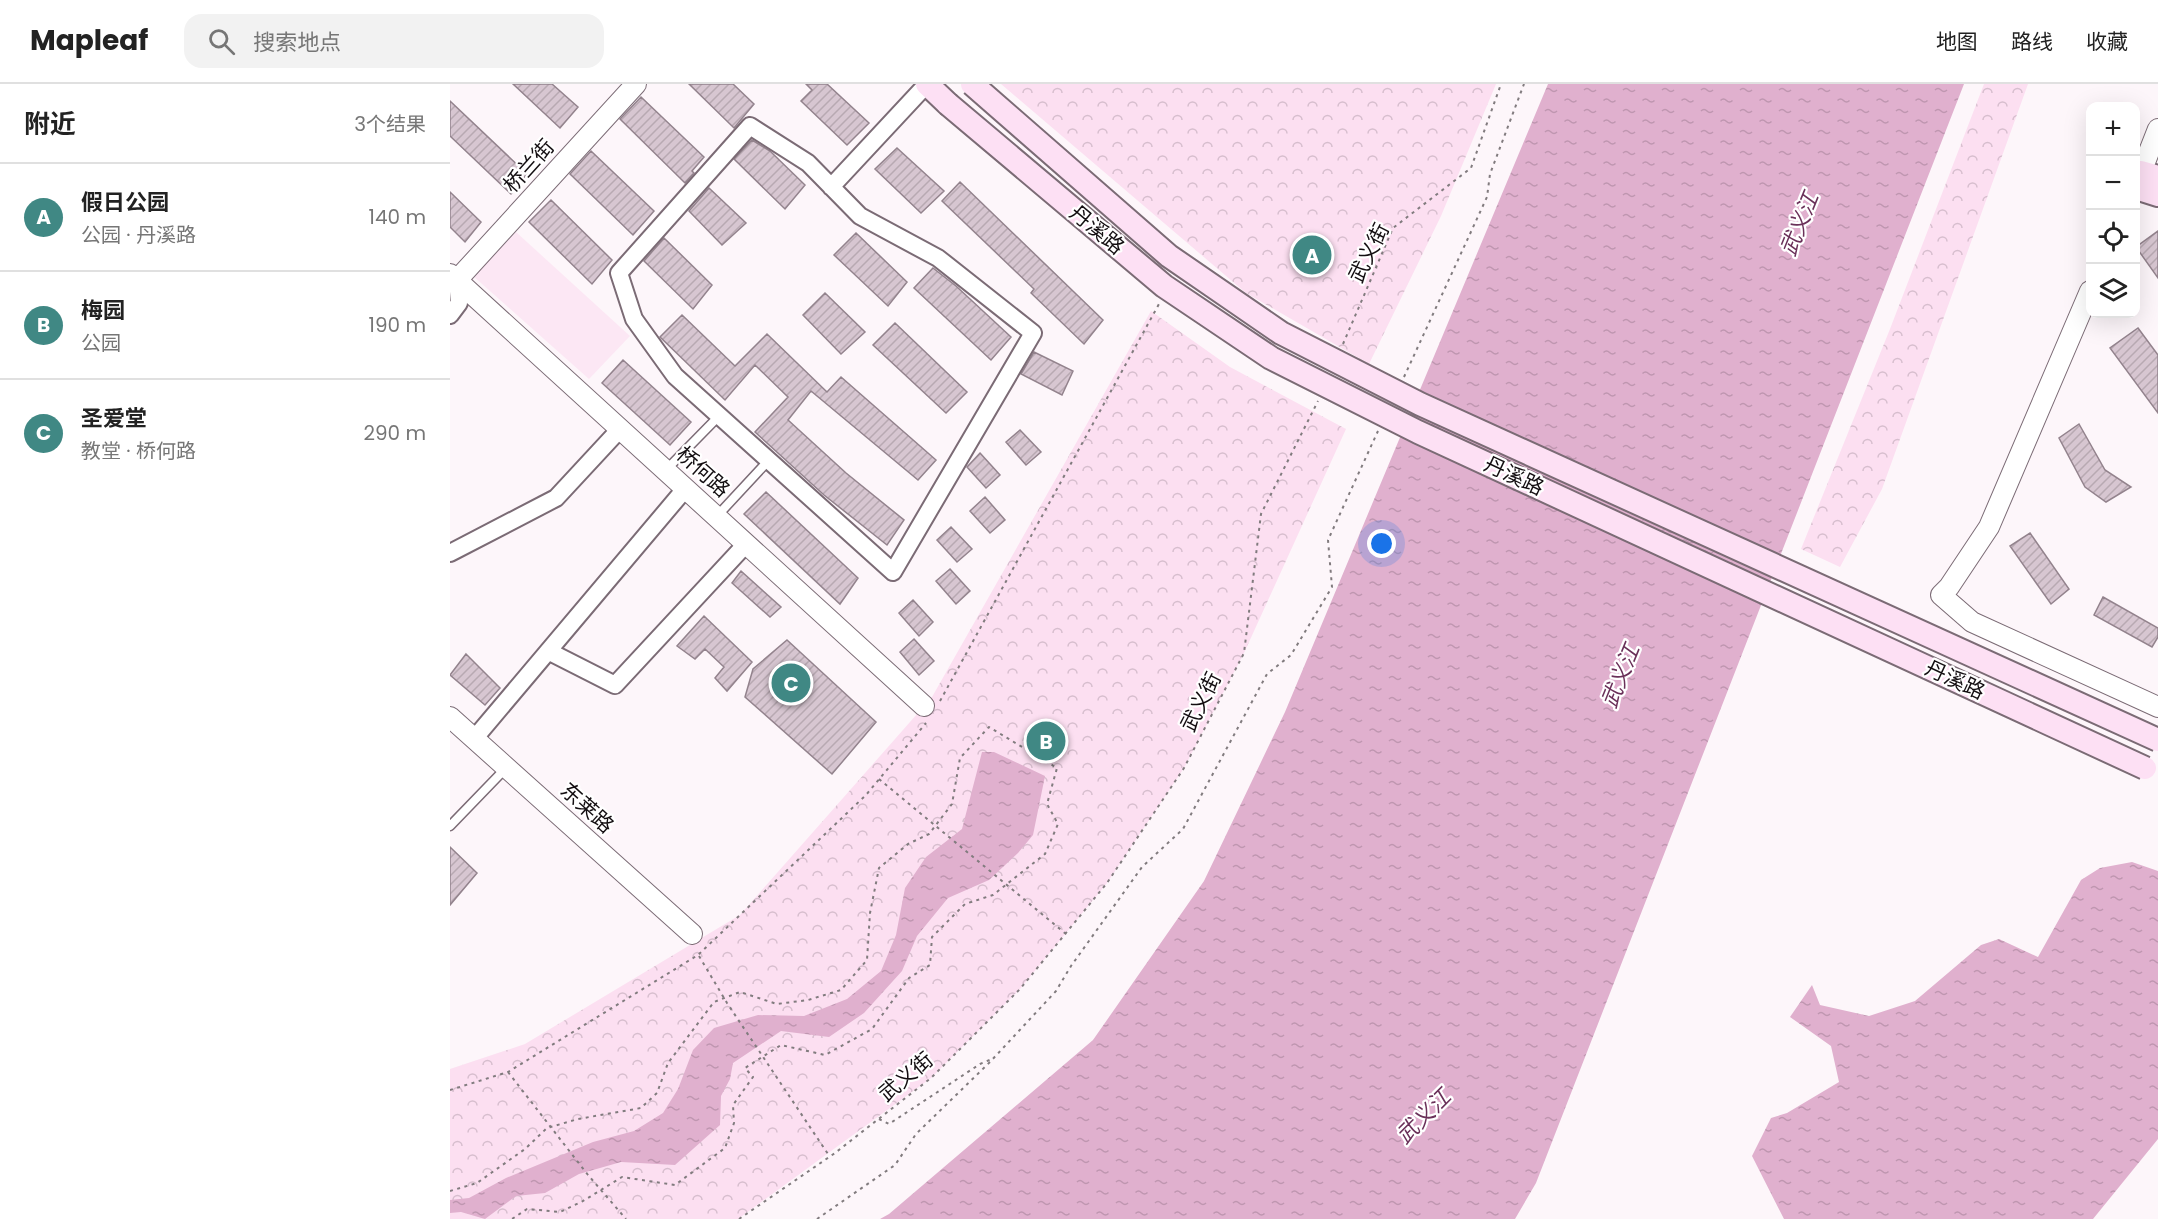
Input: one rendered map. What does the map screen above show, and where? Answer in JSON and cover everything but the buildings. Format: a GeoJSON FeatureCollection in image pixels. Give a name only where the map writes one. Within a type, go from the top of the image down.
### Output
{"type":"FeatureCollection","features":[{"type":"Feature","properties":{"kind":"main road","name":"丹溪路"},"geometry":{"type":"LineString","coordinates":[[927,84],[1164,286],[1271,358],[1418,432],[2151,771]]}},
{"type":"Feature","properties":{"kind":"main road","name":"丹溪路"},"geometry":{"type":"LineString","coordinates":[[972,84],[1169,256],[1281,333],[1420,404],[2158,740]]}},
{"type":"Feature","properties":{"kind":"main road"},"geometry":{"type":"LineString","coordinates":[[2143,181],[2158,195]]}},
{"type":"Feature","properties":{"kind":"street","name":"桥兰街"},"geometry":{"type":"LineString","coordinates":[[453,277],[636,84]]}},
{"type":"Feature","properties":{"kind":"street"},"geometry":{"type":"LineString","coordinates":[[831,187],[927,84]]}},
{"type":"Feature","properties":{"kind":"street"},"geometry":{"type":"LineString","coordinates":[[750,126],[808,163],[831,187],[860,216],[938,258],[1033,333],[893,572],[675,376],[634,319],[619,273],[750,126]]}},
{"type":"Feature","properties":{"kind":"street"},"geometry":{"type":"LineString","coordinates":[[2143,181],[2158,129]]}},
{"type":"Feature","properties":{"kind":"street"},"geometry":{"type":"LineString","coordinates":[[450,315],[459,303],[453,277]]}},
{"type":"Feature","properties":{"kind":"street","name":"桥何路"},"geometry":{"type":"LineString","coordinates":[[453,277],[931,709]]}},
{"type":"Feature","properties":{"kind":"street"},"geometry":{"type":"LineString","coordinates":[[2086,303],[1989,527],[1949,587],[1941,595],[1972,622],[2158,707]]}},
{"type":"Feature","properties":{"kind":"street"},"geometry":{"type":"LineString","coordinates":[[450,553],[556,498],[620,429]]}},
{"type":"Feature","properties":{"kind":"street"},"geometry":{"type":"LineString","coordinates":[[474,739],[685,489]]}},
{"type":"Feature","properties":{"kind":"street"},"geometry":{"type":"LineString","coordinates":[[548,651],[615,684],[746,544]]}},
{"type":"Feature","properties":{"kind":"street","name":"东莱路"},"geometry":{"type":"LineString","coordinates":[[450,717],[692,934]]}},
{"type":"Feature","properties":{"kind":"lane"},"geometry":{"type":"LineString","coordinates":[[666,470],[719,416]]}},
{"type":"Feature","properties":{"kind":"lane"},"geometry":{"type":"LineString","coordinates":[[716,517],[769,460]]}},
{"type":"Feature","properties":{"kind":"lane"},"geometry":{"type":"LineString","coordinates":[[450,826],[506,768]]}},
{"type":"Feature","properties":{"kind":"path","name":"武义街"},"geometry":{"type":"LineString","coordinates":[[1341,349],[1393,228],[1471,168],[1501,84]]}},
{"type":"Feature","properties":{"kind":"path"},"geometry":{"type":"LineString","coordinates":[[1402,381],[1487,197],[1490,174],[1524,84]]}},
{"type":"Feature","properties":{"kind":"path"},"geometry":{"type":"LineString","coordinates":[[450,1090],[508,1072],[698,955],[866,795],[931,709],[1158,304]]}},
{"type":"Feature","properties":{"kind":"path","name":"武义街"},"geometry":{"type":"LineString","coordinates":[[739,1219],[830,1156],[932,1078],[1020,989],[1107,883],[1184,768],[1244,653],[1261,514],[1307,426],[1321,393]]}},
{"type":"Feature","properties":{"kind":"path"},"geometry":{"type":"LineString","coordinates":[[817,1219],[894,1165],[916,1134],[994,1059],[1056,991],[1071,966],[1142,867],[1183,829],[1267,674],[1291,655],[1332,587],[1328,540],[1382,423]]}},
{"type":"Feature","properties":{"kind":"path"},"geometry":{"type":"LineString","coordinates":[[450,1191],[477,1183],[525,1149],[551,1126],[641,1108],[657,1093],[668,1063],[686,1036],[714,1002],[740,992],[777,1004],[808,1000],[841,990],[867,960],[870,913],[879,868],[908,843],[929,834],[952,804],[960,758],[989,727],[1057,768],[1047,804],[1058,824],[1045,854],[993,896],[965,904],[932,937],[930,965],[909,978],[872,1029],[825,1055],[781,1045],[746,1068],[753,1077],[734,1105],[734,1123],[725,1148],[675,1185],[622,1177],[560,1212],[527,1209],[512,1219]]}},
{"type":"Feature","properties":{"kind":"path"},"geometry":{"type":"LineString","coordinates":[[879,779],[1066,934]]}},
{"type":"Feature","properties":{"kind":"path"},"geometry":{"type":"LineString","coordinates":[[692,934],[698,955],[727,1003],[830,1156]]}},
{"type":"Feature","properties":{"kind":"path"},"geometry":{"type":"LineString","coordinates":[[879,1119],[889,1124],[980,1064],[994,1059]]}},
{"type":"Feature","properties":{"kind":"path"},"geometry":{"type":"LineString","coordinates":[[508,1072],[626,1219]]}},
{"type":"Feature","properties":{"kind":"shaded area"},"geometry":{"type":"Polygon","coordinates":[[[516,232],[630,336],[589,379],[473,276],[516,232]]]}},
{"type":"Feature","properties":{"kind":"green space"},"geometry":{"type":"Polygon","coordinates":[[[1001,84],[1496,84],[1441,216],[1369,364],[1246,293],[1001,84]]]}},
{"type":"Feature","properties":{"kind":"green space"},"geometry":{"type":"Polygon","coordinates":[[[1984,84],[2028,84],[1882,489],[1840,567],[1801,549],[1890,329],[1984,84]]]}},
{"type":"Feature","properties":{"kind":"green space"},"geometry":{"type":"Polygon","coordinates":[[[1151,311],[1230,367],[1346,429],[1244,653],[1184,768],[1107,883],[1020,989],[931,1078],[738,1219],[450,1219],[450,1069],[525,1044],[740,915],[932,697],[1151,311]]]}},
{"type":"Feature","properties":{"kind":"water","name":"武义江"},"geometry":{"type":"Polygon","coordinates":[[[1548,84],[1964,84],[1536,1183],[1515,1219],[880,1219],[889,1214],[1093,1040],[1204,881],[1285,712],[1548,84]]]}},
{"type":"Feature","properties":{"kind":"water"},"geometry":{"type":"Polygon","coordinates":[[[982,752],[994,752],[1045,776],[1033,835],[1018,853],[989,880],[948,898],[917,936],[902,971],[864,1013],[829,1037],[781,1031],[733,1063],[730,1079],[721,1096],[720,1125],[675,1165],[621,1162],[579,1174],[545,1193],[516,1196],[485,1219],[461,1212],[450,1213],[450,1200],[469,1198],[506,1178],[593,1142],[634,1131],[663,1113],[678,1089],[693,1050],[714,1028],[758,1015],[804,1016],[847,999],[881,971],[896,935],[905,888],[926,857],[962,829],[982,752]]]}},
{"type":"Feature","properties":{"kind":"water"},"geometry":{"type":"Polygon","coordinates":[[[2132,862],[2158,871],[2158,1139],[2093,1219],[1784,1219],[1752,1156],[1771,1118],[1787,1113],[1839,1082],[1831,1046],[1790,1017],[1812,985],[1820,1005],[1869,1016],[1915,1001],[1981,945],[1999,939],[2038,957],[2081,880],[2100,868],[2132,862]]]}},
{"type":"Feature","properties":{"kind":"place","name":"假日公园"},"geometry":{"type":"Point","coordinates":[1312,255]}},
{"type":"Feature","properties":{"kind":"place","name":"圣爱堂"},"geometry":{"type":"Point","coordinates":[791,683]}},
{"type":"Feature","properties":{"kind":"place","name":"梅园"},"geometry":{"type":"Point","coordinates":[1046,741]}}]}
